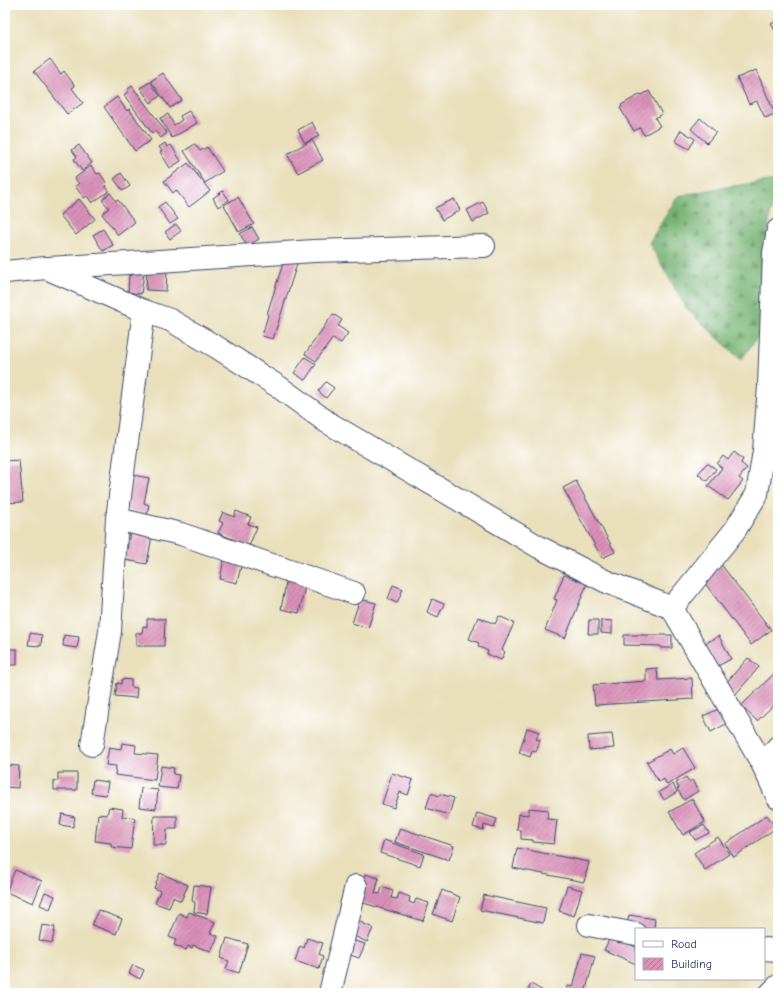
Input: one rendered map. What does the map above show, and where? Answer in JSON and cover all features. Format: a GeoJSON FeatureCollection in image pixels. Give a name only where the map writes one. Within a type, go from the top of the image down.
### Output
{"type":"FeatureCollection","features":[{"type":"Feature","properties":{"kind":"street"},"geometry":{"type":"LineString","coordinates":[[672,608],[735,530],[757,494],[764,450],[769,378],[774,253],[778,230]]}},
{"type":"Feature","properties":{"kind":"street"},"geometry":{"type":"LineString","coordinates":[[5,272],[46,268],[314,251],[484,246]]}},
{"type":"Feature","properties":{"kind":"street"},"geometry":{"type":"LineString","coordinates":[[46,268],[144,311],[170,320],[218,348],[279,387],[327,422],[539,547],[605,581],[672,608],[763,765],[778,798]]}},
{"type":"Feature","properties":{"kind":"street"},"geometry":{"type":"LineString","coordinates":[[92,745],[110,631],[117,519],[144,311]]}},
{"type":"Feature","properties":{"kind":"street"},"geometry":{"type":"LineString","coordinates":[[117,519],[181,534],[354,593]]}},
{"type":"Feature","properties":{"kind":"street"},"geometry":{"type":"LineString","coordinates":[[763,765],[778,747]]}},
{"type":"Feature","properties":{"kind":"street"},"geometry":{"type":"LineString","coordinates":[[330,993],[356,886]]}},
{"type":"Feature","properties":{"kind":"street"},"geometry":{"type":"LineString","coordinates":[[589,925],[635,934]]}},
{"type":"Feature","properties":{"kind":"street"},"geometry":{"type":"LineString","coordinates":[[765,949],[778,950]]}},
{"type":"Feature","properties":{"kind":"street"},"geometry":{"type":"LineString","coordinates":[[771,993],[778,986]]}},
{"type":"Feature","properties":{"kind":"green space"},"geometry":{"type":"Polygon","coordinates":[[[776,180],[763,259],[758,336],[741,360],[687,309],[649,243],[678,196],[719,188],[776,180]]]}},
{"type":"Feature","properties":{"kind":"building"},"geometry":{"type":"Polygon","coordinates":[[[778,20],[778,35],[771,24],[778,20]]]}},
{"type":"Feature","properties":{"kind":"building"},"geometry":{"type":"Polygon","coordinates":[[[50,59],[61,74],[64,71],[75,86],[72,88],[83,103],[67,114],[34,71],[50,59]]]}},
{"type":"Feature","properties":{"kind":"building"},"geometry":{"type":"Polygon","coordinates":[[[756,70],[775,114],[765,118],[757,101],[749,104],[737,78],[756,70]]]}},
{"type":"Feature","properties":{"kind":"building"},"geometry":{"type":"Polygon","coordinates":[[[163,73],[182,100],[170,108],[151,81],[163,73]]]}},
{"type":"Feature","properties":{"kind":"building"},"geometry":{"type":"Polygon","coordinates":[[[150,82],[160,96],[151,103],[140,88],[150,82]]]}},
{"type":"Feature","properties":{"kind":"building"},"geometry":{"type":"Polygon","coordinates":[[[132,86],[167,133],[161,138],[155,131],[152,133],[124,95],[132,86]]]}},
{"type":"Feature","properties":{"kind":"building"},"geometry":{"type":"Polygon","coordinates":[[[649,91],[662,114],[655,118],[660,126],[644,135],[640,128],[634,131],[620,108],[622,107],[621,105],[649,91]]]}},
{"type":"Feature","properties":{"kind":"building"},"geometry":{"type":"Polygon","coordinates":[[[117,97],[127,111],[129,109],[151,140],[135,151],[104,107],[117,97]]]}},
{"type":"Feature","properties":{"kind":"building"},"geometry":{"type":"Polygon","coordinates":[[[189,111],[197,123],[172,138],[160,118],[168,114],[174,125],[182,120],[180,116],[189,111]]]}},
{"type":"Feature","properties":{"kind":"building"},"geometry":{"type":"Polygon","coordinates":[[[700,118],[716,132],[707,143],[691,129],[700,118]]]}},
{"type":"Feature","properties":{"kind":"building"},"geometry":{"type":"Polygon","coordinates":[[[312,122],[319,136],[305,143],[298,130],[312,122]]]}},
{"type":"Feature","properties":{"kind":"building"},"geometry":{"type":"Polygon","coordinates":[[[681,130],[695,139],[689,149],[675,141],[681,130]]]}},
{"type":"Feature","properties":{"kind":"building"},"geometry":{"type":"Polygon","coordinates":[[[312,140],[323,160],[298,173],[287,154],[312,140]]]}},
{"type":"Feature","properties":{"kind":"building"},"geometry":{"type":"Polygon","coordinates":[[[165,143],[167,147],[171,145],[181,161],[170,168],[160,152],[162,151],[159,147],[165,143]]]}},
{"type":"Feature","properties":{"kind":"building"},"geometry":{"type":"Polygon","coordinates":[[[195,144],[200,151],[207,147],[223,171],[205,183],[184,151],[195,144]]]}},
{"type":"Feature","properties":{"kind":"building"},"geometry":{"type":"Polygon","coordinates":[[[79,145],[92,163],[82,171],[74,159],[77,157],[72,150],[79,145]]]}},
{"type":"Feature","properties":{"kind":"building"},"geometry":{"type":"Polygon","coordinates":[[[188,163],[210,191],[189,207],[176,190],[173,193],[164,181],[188,163]]]}},
{"type":"Feature","properties":{"kind":"building"},"geometry":{"type":"Polygon","coordinates":[[[91,166],[97,174],[100,173],[107,184],[105,186],[109,191],[92,203],[87,196],[84,198],[75,186],[79,184],[75,178],[91,166]]]}},
{"type":"Feature","properties":{"kind":"building"},"geometry":{"type":"Polygon","coordinates":[[[121,173],[130,186],[123,191],[114,179],[121,173]]]}},
{"type":"Feature","properties":{"kind":"building"},"geometry":{"type":"Polygon","coordinates":[[[223,191],[229,200],[218,207],[213,198],[223,191]]]}},
{"type":"Feature","properties":{"kind":"building"},"geometry":{"type":"Polygon","coordinates":[[[110,193],[116,201],[118,200],[135,222],[118,235],[102,214],[109,208],[102,200],[110,193]]]}},
{"type":"Feature","properties":{"kind":"building"},"geometry":{"type":"Polygon","coordinates":[[[238,197],[254,224],[239,232],[224,205],[238,197]]]}},
{"type":"Feature","properties":{"kind":"building"},"geometry":{"type":"Polygon","coordinates":[[[79,199],[95,219],[76,235],[60,215],[79,199]]]}},
{"type":"Feature","properties":{"kind":"building"},"geometry":{"type":"Polygon","coordinates":[[[454,199],[460,210],[442,220],[435,208],[454,199]]]}},
{"type":"Feature","properties":{"kind":"building"},"geometry":{"type":"Polygon","coordinates":[[[165,202],[178,219],[170,224],[158,207],[165,202]]]}},
{"type":"Feature","properties":{"kind":"building"},"geometry":{"type":"Polygon","coordinates":[[[483,202],[489,213],[473,222],[467,210],[483,202]]]}},
{"type":"Feature","properties":{"kind":"building"},"geometry":{"type":"Polygon","coordinates":[[[176,224],[181,231],[170,239],[165,232],[176,224]]]}},
{"type":"Feature","properties":{"kind":"building"},"geometry":{"type":"Polygon","coordinates":[[[252,227],[259,239],[247,246],[240,234],[252,227]]]}},
{"type":"Feature","properties":{"kind":"building"},"geometry":{"type":"Polygon","coordinates":[[[103,229],[113,245],[103,251],[93,235],[103,229]]]}},
{"type":"Feature","properties":{"kind":"building"},"geometry":{"type":"Polygon","coordinates":[[[285,257],[298,261],[273,339],[262,336],[267,314],[285,257]]]}},
{"type":"Feature","properties":{"kind":"building"},"geometry":{"type":"Polygon","coordinates":[[[147,270],[167,271],[166,291],[146,290],[147,270]]]}},
{"type":"Feature","properties":{"kind":"building"},"geometry":{"type":"Polygon","coordinates":[[[132,271],[144,273],[141,294],[128,292],[129,275],[132,276],[132,271]]]}},
{"type":"Feature","properties":{"kind":"building"},"geometry":{"type":"Polygon","coordinates":[[[333,314],[342,320],[338,326],[348,333],[341,343],[333,338],[316,361],[305,354],[333,314]]]}},
{"type":"Feature","properties":{"kind":"building"},"geometry":{"type":"Polygon","coordinates":[[[305,357],[316,364],[305,380],[294,373],[305,357]]]}},
{"type":"Feature","properties":{"kind":"building"},"geometry":{"type":"Polygon","coordinates":[[[326,382],[334,388],[326,398],[318,391],[326,382]]]}},
{"type":"Feature","properties":{"kind":"building"},"geometry":{"type":"Polygon","coordinates":[[[734,452],[743,459],[741,463],[747,468],[739,478],[743,481],[728,500],[708,486],[722,468],[717,464],[723,456],[728,460],[734,452]]]}},
{"type":"Feature","properties":{"kind":"building"},"geometry":{"type":"Polygon","coordinates":[[[19,460],[23,502],[5,503],[5,461],[19,460]]]}},
{"type":"Feature","properties":{"kind":"building"},"geometry":{"type":"Polygon","coordinates":[[[707,463],[716,469],[707,481],[698,474],[707,463]]]}},
{"type":"Feature","properties":{"kind":"building"},"geometry":{"type":"Polygon","coordinates":[[[133,475],[149,478],[144,503],[149,505],[147,515],[125,509],[133,475]]]}},
{"type":"Feature","properties":{"kind":"building"},"geometry":{"type":"Polygon","coordinates":[[[576,481],[615,552],[602,558],[563,488],[576,481]]]}},
{"type":"Feature","properties":{"kind":"building"},"geometry":{"type":"Polygon","coordinates":[[[236,511],[251,517],[248,524],[257,527],[249,546],[218,533],[223,523],[219,521],[223,512],[234,517],[236,511]]]}},
{"type":"Feature","properties":{"kind":"building"},"geometry":{"type":"Polygon","coordinates":[[[131,527],[153,530],[147,564],[125,560],[131,527]]]}},
{"type":"Feature","properties":{"kind":"building"},"geometry":{"type":"Polygon","coordinates":[[[225,554],[243,558],[237,583],[220,579],[225,554]]]}},
{"type":"Feature","properties":{"kind":"building"},"geometry":{"type":"Polygon","coordinates":[[[720,563],[771,630],[751,645],[701,578],[720,563]]]}},
{"type":"Feature","properties":{"kind":"building"},"geometry":{"type":"Polygon","coordinates":[[[564,575],[587,584],[565,638],[545,630],[557,600],[554,599],[564,575]]]}},
{"type":"Feature","properties":{"kind":"building"},"geometry":{"type":"Polygon","coordinates":[[[287,578],[306,582],[299,613],[281,609],[287,578]]]}},
{"type":"Feature","properties":{"kind":"building"},"geometry":{"type":"Polygon","coordinates":[[[393,585],[403,589],[397,603],[388,599],[393,585]]]}},
{"type":"Feature","properties":{"kind":"building"},"geometry":{"type":"Polygon","coordinates":[[[360,599],[376,603],[368,628],[352,623],[360,599]]]}},
{"type":"Feature","properties":{"kind":"building"},"geometry":{"type":"Polygon","coordinates":[[[432,599],[444,604],[438,617],[427,612],[432,599]]]}},
{"type":"Feature","properties":{"kind":"building"},"geometry":{"type":"Polygon","coordinates":[[[499,616],[514,623],[502,650],[505,652],[501,660],[487,654],[488,651],[478,646],[479,643],[469,639],[478,617],[495,624],[499,616]]]}},
{"type":"Feature","properties":{"kind":"building"},"geometry":{"type":"Polygon","coordinates":[[[147,619],[165,619],[164,646],[136,646],[136,633],[142,633],[143,626],[147,627],[147,619]]]}},
{"type":"Feature","properties":{"kind":"building"},"geometry":{"type":"Polygon","coordinates":[[[589,620],[598,620],[598,634],[588,634],[589,620]]]}},
{"type":"Feature","properties":{"kind":"building"},"geometry":{"type":"Polygon","coordinates":[[[601,620],[612,621],[612,634],[601,633],[601,620]]]}},
{"type":"Feature","properties":{"kind":"building"},"geometry":{"type":"Polygon","coordinates":[[[30,633],[42,635],[41,646],[28,645],[30,633]]]}},
{"type":"Feature","properties":{"kind":"building"},"geometry":{"type":"Polygon","coordinates":[[[64,635],[79,637],[77,648],[63,646],[64,635]]]}},
{"type":"Feature","properties":{"kind":"building"},"geometry":{"type":"Polygon","coordinates":[[[624,635],[672,635],[672,648],[661,648],[661,646],[624,645],[624,635]]]}},
{"type":"Feature","properties":{"kind":"building"},"geometry":{"type":"Polygon","coordinates":[[[719,636],[731,659],[716,667],[704,644],[719,636]]]}},
{"type":"Feature","properties":{"kind":"building"},"geometry":{"type":"Polygon","coordinates":[[[5,649],[17,649],[17,665],[5,665],[5,649]]]}},
{"type":"Feature","properties":{"kind":"building"},"geometry":{"type":"Polygon","coordinates":[[[748,658],[759,667],[735,695],[724,685],[748,658]]]}},
{"type":"Feature","properties":{"kind":"building"},"geometry":{"type":"Polygon","coordinates":[[[657,668],[658,680],[692,678],[693,699],[595,705],[593,685],[646,681],[646,669],[657,668]]]}},
{"type":"Feature","properties":{"kind":"building"},"geometry":{"type":"Polygon","coordinates":[[[778,670],[778,701],[757,721],[741,706],[778,670]]]}},
{"type":"Feature","properties":{"kind":"building"},"geometry":{"type":"Polygon","coordinates":[[[122,679],[131,680],[131,687],[137,688],[136,698],[115,696],[117,683],[121,684],[122,679]]]}},
{"type":"Feature","properties":{"kind":"building"},"geometry":{"type":"Polygon","coordinates":[[[719,709],[726,724],[711,732],[703,716],[719,709]]]}},
{"type":"Feature","properties":{"kind":"building"},"geometry":{"type":"Polygon","coordinates":[[[527,728],[539,732],[536,739],[540,740],[536,752],[532,751],[530,757],[519,753],[527,728]]]}},
{"type":"Feature","properties":{"kind":"building"},"geometry":{"type":"Polygon","coordinates":[[[612,734],[614,748],[589,750],[588,736],[612,734]]]}},
{"type":"Feature","properties":{"kind":"building"},"geometry":{"type":"Polygon","coordinates":[[[122,743],[136,745],[135,753],[158,755],[155,780],[115,775],[116,766],[106,765],[109,747],[121,749],[122,743]]]}},
{"type":"Feature","properties":{"kind":"building"},"geometry":{"type":"Polygon","coordinates":[[[683,748],[695,768],[667,785],[664,779],[659,782],[647,762],[670,749],[673,754],[683,748]]]}},
{"type":"Feature","properties":{"kind":"building"},"geometry":{"type":"Polygon","coordinates":[[[5,765],[19,766],[18,788],[5,787],[5,765]]]}},
{"type":"Feature","properties":{"kind":"building"},"geometry":{"type":"Polygon","coordinates":[[[161,766],[174,768],[173,774],[179,775],[177,789],[158,787],[161,766]]]}},
{"type":"Feature","properties":{"kind":"building"},"geometry":{"type":"Polygon","coordinates":[[[58,773],[77,773],[77,790],[54,790],[54,781],[58,781],[58,773]]]}},
{"type":"Feature","properties":{"kind":"building"},"geometry":{"type":"Polygon","coordinates":[[[392,773],[413,780],[408,795],[400,792],[394,808],[382,804],[392,773]]]}},
{"type":"Feature","properties":{"kind":"building"},"geometry":{"type":"Polygon","coordinates":[[[686,777],[689,782],[692,780],[698,791],[684,800],[677,789],[679,788],[676,783],[686,777]]]}},
{"type":"Feature","properties":{"kind":"building"},"geometry":{"type":"Polygon","coordinates":[[[93,780],[108,782],[106,795],[91,793],[93,780]]]}},
{"type":"Feature","properties":{"kind":"building"},"geometry":{"type":"Polygon","coordinates":[[[673,784],[677,792],[664,800],[659,792],[673,784]]]}},
{"type":"Feature","properties":{"kind":"building"},"geometry":{"type":"Polygon","coordinates":[[[141,788],[158,790],[156,809],[139,807],[141,788]]]}},
{"type":"Feature","properties":{"kind":"building"},"geometry":{"type":"Polygon","coordinates":[[[431,793],[439,796],[440,794],[454,798],[449,815],[426,808],[431,793]]]}},
{"type":"Feature","properties":{"kind":"building"},"geometry":{"type":"Polygon","coordinates":[[[692,799],[705,822],[683,835],[669,812],[692,799]]]}},
{"type":"Feature","properties":{"kind":"building"},"geometry":{"type":"Polygon","coordinates":[[[109,807],[123,809],[122,817],[135,818],[131,849],[111,847],[111,843],[95,841],[98,814],[107,815],[109,807]]]}},
{"type":"Feature","properties":{"kind":"building"},"geometry":{"type":"Polygon","coordinates":[[[529,808],[548,810],[547,819],[557,820],[554,844],[521,839],[521,830],[517,830],[519,814],[529,815],[529,808]]]}},
{"type":"Feature","properties":{"kind":"building"},"geometry":{"type":"Polygon","coordinates":[[[477,813],[497,819],[494,828],[484,825],[483,830],[473,827],[477,813]]]}},
{"type":"Feature","properties":{"kind":"building"},"geometry":{"type":"Polygon","coordinates":[[[62,814],[75,817],[73,827],[60,825],[62,814]]]}},
{"type":"Feature","properties":{"kind":"building"},"geometry":{"type":"Polygon","coordinates":[[[767,815],[776,828],[734,857],[725,844],[767,815]]]}},
{"type":"Feature","properties":{"kind":"building"},"geometry":{"type":"Polygon","coordinates":[[[154,816],[177,816],[177,829],[167,829],[166,845],[153,845],[154,816]]]}},
{"type":"Feature","properties":{"kind":"building"},"geometry":{"type":"Polygon","coordinates":[[[704,825],[709,833],[695,840],[690,832],[704,825]]]}},
{"type":"Feature","properties":{"kind":"building"},"geometry":{"type":"Polygon","coordinates":[[[400,828],[454,846],[449,860],[395,842],[400,828]]]}},
{"type":"Feature","properties":{"kind":"building"},"geometry":{"type":"Polygon","coordinates":[[[718,837],[729,854],[705,870],[694,853],[718,837]]]}},
{"type":"Feature","properties":{"kind":"building"},"geometry":{"type":"Polygon","coordinates":[[[384,840],[424,854],[420,866],[380,853],[384,840]]]}},
{"type":"Feature","properties":{"kind":"building"},"geometry":{"type":"Polygon","coordinates":[[[517,848],[589,862],[584,882],[513,868],[517,848]]]}},
{"type":"Feature","properties":{"kind":"building"},"geometry":{"type":"Polygon","coordinates":[[[15,870],[42,881],[33,903],[6,892],[15,870]]]}},
{"type":"Feature","properties":{"kind":"building"},"geometry":{"type":"Polygon","coordinates":[[[160,873],[188,885],[181,901],[173,897],[169,908],[155,903],[160,891],[154,888],[160,873]]]}},
{"type":"Feature","properties":{"kind":"building"},"geometry":{"type":"Polygon","coordinates":[[[365,874],[379,878],[375,893],[380,894],[382,887],[393,891],[391,898],[397,899],[399,893],[410,897],[409,902],[414,904],[416,899],[429,903],[423,921],[357,901],[365,874]]]}},
{"type":"Feature","properties":{"kind":"building"},"geometry":{"type":"Polygon","coordinates":[[[194,885],[211,887],[207,914],[194,912],[195,902],[192,901],[194,885]]]}},
{"type":"Feature","properties":{"kind":"building"},"geometry":{"type":"Polygon","coordinates":[[[567,886],[582,890],[574,916],[559,911],[567,886]]]}},
{"type":"Feature","properties":{"kind":"building"},"geometry":{"type":"Polygon","coordinates":[[[442,890],[460,897],[452,921],[433,914],[442,890]]]}},
{"type":"Feature","properties":{"kind":"building"},"geometry":{"type":"Polygon","coordinates":[[[45,892],[55,896],[50,909],[40,905],[45,892]]]}},
{"type":"Feature","properties":{"kind":"building"},"geometry":{"type":"Polygon","coordinates":[[[484,895],[546,908],[543,923],[480,910],[484,895]]]}},
{"type":"Feature","properties":{"kind":"building"},"geometry":{"type":"Polygon","coordinates":[[[98,910],[122,919],[116,934],[92,925],[98,910]]]}},
{"type":"Feature","properties":{"kind":"building"},"geometry":{"type":"Polygon","coordinates":[[[189,912],[215,922],[210,933],[218,936],[211,952],[193,945],[192,948],[188,946],[186,950],[174,945],[176,940],[169,937],[179,913],[187,917],[189,912]]]}},
{"type":"Feature","properties":{"kind":"building"},"geometry":{"type":"Polygon","coordinates":[[[629,915],[655,919],[654,928],[627,925],[629,915]]]}},
{"type":"Feature","properties":{"kind":"building"},"geometry":{"type":"Polygon","coordinates":[[[358,921],[373,928],[367,942],[352,935],[358,921]]]}},
{"type":"Feature","properties":{"kind":"building"},"geometry":{"type":"Polygon","coordinates":[[[42,925],[55,927],[52,943],[39,940],[42,925]]]}},
{"type":"Feature","properties":{"kind":"building"},"geometry":{"type":"Polygon","coordinates":[[[227,938],[248,944],[239,973],[226,969],[229,961],[221,958],[227,938]]]}},
{"type":"Feature","properties":{"kind":"building"},"geometry":{"type":"Polygon","coordinates":[[[307,938],[323,943],[319,954],[323,956],[319,969],[295,961],[300,946],[304,948],[307,938]]]}},
{"type":"Feature","properties":{"kind":"building"},"geometry":{"type":"Polygon","coordinates":[[[610,938],[619,943],[620,940],[635,947],[635,964],[604,950],[610,938]]]}},
{"type":"Feature","properties":{"kind":"building"},"geometry":{"type":"Polygon","coordinates":[[[352,940],[365,944],[359,958],[347,954],[352,940]]]}},
{"type":"Feature","properties":{"kind":"building"},"geometry":{"type":"Polygon","coordinates":[[[582,953],[595,956],[585,993],[566,993],[568,986],[573,987],[582,953]]]}},
{"type":"Feature","properties":{"kind":"building"},"geometry":{"type":"Polygon","coordinates":[[[133,965],[144,970],[140,979],[129,973],[133,965]]]}},
{"type":"Feature","properties":{"kind":"building"},"geometry":{"type":"Polygon","coordinates":[[[531,984],[543,991],[542,993],[527,993],[531,984]]]}}]}
